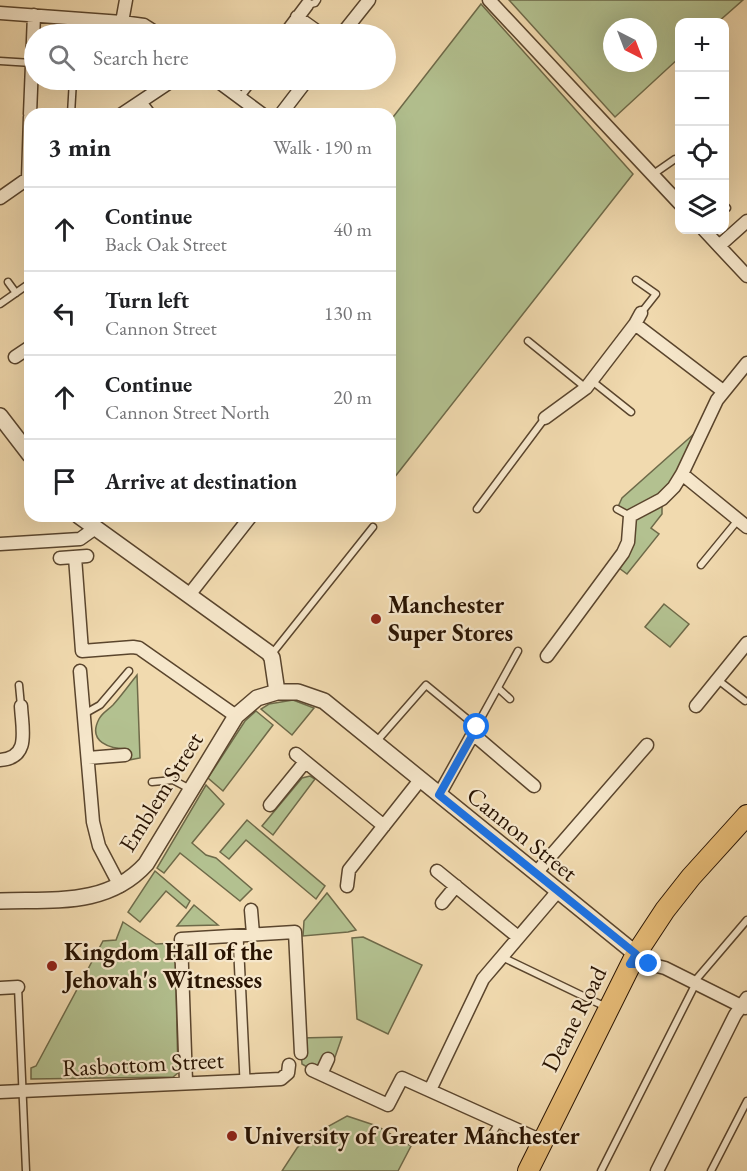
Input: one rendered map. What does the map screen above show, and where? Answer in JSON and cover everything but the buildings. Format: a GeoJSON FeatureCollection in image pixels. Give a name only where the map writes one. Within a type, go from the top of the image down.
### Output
{"type":"FeatureCollection","features":[{"type":"Feature","properties":{"kind":"main road","name":"Deane Road"},"geometry":{"type":"LineString","coordinates":[[528,1171],[633,959],[690,877],[747,815]]}},
{"type":"Feature","properties":{"kind":"street"},"geometry":{"type":"LineString","coordinates":[[122,22],[126,0]]}},
{"type":"Feature","properties":{"kind":"street"},"geometry":{"type":"LineString","coordinates":[[350,24],[369,0]]}},
{"type":"Feature","properties":{"kind":"street"},"geometry":{"type":"LineString","coordinates":[[489,0],[675,199]]}},
{"type":"Feature","properties":{"kind":"street"},"geometry":{"type":"LineString","coordinates":[[293,24],[312,2]]}},
{"type":"Feature","properties":{"kind":"street"},"geometry":{"type":"LineString","coordinates":[[0,13],[133,24]]}},
{"type":"Feature","properties":{"kind":"street"},"geometry":{"type":"LineString","coordinates":[[34,15],[34,24]]}},
{"type":"Feature","properties":{"kind":"street"},"geometry":{"type":"LineString","coordinates":[[297,17],[307,24]]}},
{"type":"Feature","properties":{"kind":"street"},"geometry":{"type":"LineString","coordinates":[[30,108],[31,90]]}},
{"type":"Feature","properties":{"kind":"street"},"geometry":{"type":"LineString","coordinates":[[131,108],[158,90]]}},
{"type":"Feature","properties":{"kind":"street"},"geometry":{"type":"LineString","coordinates":[[229,90],[254,108]]}},
{"type":"Feature","properties":{"kind":"street"},"geometry":{"type":"LineString","coordinates":[[286,108],[299,90]]}},
{"type":"Feature","properties":{"kind":"street"},"geometry":{"type":"LineString","coordinates":[[140,102],[144,108]]}},
{"type":"Feature","properties":{"kind":"street"},"geometry":{"type":"LineString","coordinates":[[0,198],[24,181]]}},
{"type":"Feature","properties":{"kind":"street"},"geometry":{"type":"LineString","coordinates":[[719,246],[747,221]]}},
{"type":"Feature","properties":{"kind":"street"},"geometry":{"type":"LineString","coordinates":[[708,234],[747,276]]}},
{"type":"Feature","properties":{"kind":"street"},"geometry":{"type":"LineString","coordinates":[[545,418],[589,384],[638,319],[723,391]]}},
{"type":"Feature","properties":{"kind":"street"},"geometry":{"type":"LineString","coordinates":[[15,357],[24,351]]}},
{"type":"Feature","properties":{"kind":"street"},"geometry":{"type":"LineString","coordinates":[[547,656],[623,553],[628,542],[630,516],[664,497],[682,474],[717,400],[747,363]]}},
{"type":"Feature","properties":{"kind":"street"},"geometry":{"type":"LineString","coordinates":[[0,416],[24,443]]}},
{"type":"Feature","properties":{"kind":"street"},"geometry":{"type":"LineString","coordinates":[[682,474],[742,523]]}},
{"type":"Feature","properties":{"kind":"street"},"geometry":{"type":"LineString","coordinates":[[86,522],[271,656],[278,692]]}},
{"type":"Feature","properties":{"kind":"street"},"geometry":{"type":"LineString","coordinates":[[189,595],[246,522]]}},
{"type":"Feature","properties":{"kind":"street"},"geometry":{"type":"LineString","coordinates":[[0,544],[80,539],[94,529]]}},
{"type":"Feature","properties":{"kind":"street"},"geometry":{"type":"LineString","coordinates":[[60,558],[81,557],[82,651],[139,648],[236,716]]}},
{"type":"Feature","properties":{"kind":"street"},"geometry":{"type":"LineString","coordinates":[[696,705],[747,643]]}},
{"type":"Feature","properties":{"kind":"street"},"geometry":{"type":"LineString","coordinates":[[80,670],[96,834],[105,858],[120,886]]}},
{"type":"Feature","properties":{"kind":"street","name":"Emblem Street"},"geometry":{"type":"LineString","coordinates":[[0,901],[82,898],[109,891],[133,877],[146,864],[236,716],[257,698],[278,692]]}},
{"type":"Feature","properties":{"kind":"street","name":"Cannon Street"},"geometry":{"type":"LineString","coordinates":[[278,692],[298,692],[318,698],[558,891],[633,959]]}},
{"type":"Feature","properties":{"kind":"street"},"geometry":{"type":"LineString","coordinates":[[0,760],[10,760],[22,747],[21,706]]}},
{"type":"Feature","properties":{"kind":"street"},"geometry":{"type":"LineString","coordinates":[[439,795],[475,730],[534,786]]}},
{"type":"Feature","properties":{"kind":"street"},"geometry":{"type":"LineString","coordinates":[[536,873],[637,766],[647,745]]}},
{"type":"Feature","properties":{"kind":"street"},"geometry":{"type":"LineString","coordinates":[[88,758],[125,755]]}},
{"type":"Feature","properties":{"kind":"street"},"geometry":{"type":"LineString","coordinates":[[270,805],[300,758],[384,826]]}},
{"type":"Feature","properties":{"kind":"street"},"geometry":{"type":"LineString","coordinates":[[522,775],[531,765]]}},
{"type":"Feature","properties":{"kind":"street"},"geometry":{"type":"LineString","coordinates":[[347,886],[348,870],[420,780]]}},
{"type":"Feature","properties":{"kind":"street"},"geometry":{"type":"LineString","coordinates":[[437,871],[518,937]]}},
{"type":"Feature","properties":{"kind":"street"},"geometry":{"type":"LineString","coordinates":[[442,903],[456,886]]}},
{"type":"Feature","properties":{"kind":"street"},"geometry":{"type":"LineString","coordinates":[[430,1090],[478,986],[558,891]]}},
{"type":"Feature","properties":{"kind":"street"},"geometry":{"type":"LineString","coordinates":[[251,910],[253,934]]}},
{"type":"Feature","properties":{"kind":"street"},"geometry":{"type":"LineString","coordinates":[[186,1082],[181,939],[295,932],[301,1053]]}},
{"type":"Feature","properties":{"kind":"street"},"geometry":{"type":"LineString","coordinates":[[238,935],[245,1080]]}},
{"type":"Feature","properties":{"kind":"street"},"geometry":{"type":"LineString","coordinates":[[633,959],[665,969],[745,1004],[657,1171]]}},
{"type":"Feature","properties":{"kind":"street"},"geometry":{"type":"LineString","coordinates":[[0,988],[18,987]]}},
{"type":"Feature","properties":{"kind":"street"},"geometry":{"type":"LineString","coordinates":[[328,1059],[316,1072],[388,1105],[402,1078],[542,1141]]}},
{"type":"Feature","properties":{"kind":"street","name":"Rasbottom Street"},"geometry":{"type":"LineString","coordinates":[[0,1092],[281,1079],[290,1073]]}},
{"type":"Feature","properties":{"kind":"lane"},"geometry":{"type":"LineString","coordinates":[[0,61],[24,62]]}},
{"type":"Feature","properties":{"kind":"lane"},"geometry":{"type":"LineString","coordinates":[[71,108],[72,90]]}},
{"type":"Feature","properties":{"kind":"lane"},"geometry":{"type":"LineString","coordinates":[[240,98],[246,90]]}},
{"type":"Feature","properties":{"kind":"lane"},"geometry":{"type":"LineString","coordinates":[[652,175],[675,161]]}},
{"type":"Feature","properties":{"kind":"lane"},"geometry":{"type":"LineString","coordinates":[[636,280],[656,294],[638,319]]}},
{"type":"Feature","properties":{"kind":"lane"},"geometry":{"type":"LineString","coordinates":[[8,282],[16,293]]}},
{"type":"Feature","properties":{"kind":"lane"},"geometry":{"type":"LineString","coordinates":[[0,304],[24,287]]}},
{"type":"Feature","properties":{"kind":"lane"},"geometry":{"type":"LineString","coordinates":[[528,341],[631,412]]}},
{"type":"Feature","properties":{"kind":"lane"},"geometry":{"type":"LineString","coordinates":[[477,509],[545,418]]}},
{"type":"Feature","properties":{"kind":"lane"},"geometry":{"type":"LineString","coordinates":[[617,509],[630,516]]}},
{"type":"Feature","properties":{"kind":"lane"},"geometry":{"type":"LineString","coordinates":[[701,565],[742,523]]}},
{"type":"Feature","properties":{"kind":"lane"},"geometry":{"type":"LineString","coordinates":[[271,656],[373,527]]}},
{"type":"Feature","properties":{"kind":"lane"},"geometry":{"type":"LineString","coordinates":[[375,743],[426,686],[475,730],[518,651]]}},
{"type":"Feature","properties":{"kind":"lane"},"geometry":{"type":"LineString","coordinates":[[84,714],[100,705],[129,671]]}},
{"type":"Feature","properties":{"kind":"lane"},"geometry":{"type":"LineString","coordinates":[[717,679],[745,701]]}},
{"type":"Feature","properties":{"kind":"lane"},"geometry":{"type":"LineString","coordinates":[[20,685],[21,706]]}},
{"type":"Feature","properties":{"kind":"lane"},"geometry":{"type":"LineString","coordinates":[[498,688],[510,699]]}},
{"type":"Feature","properties":{"kind":"lane"},"geometry":{"type":"LineString","coordinates":[[152,782],[173,780],[190,789]]}},
{"type":"Feature","properties":{"kind":"lane"},"geometry":{"type":"LineString","coordinates":[[601,1171],[695,982],[747,920]]}},
{"type":"Feature","properties":{"kind":"lane"},"geometry":{"type":"LineString","coordinates":[[501,957],[608,1008]]}},
{"type":"Feature","properties":{"kind":"lane"},"geometry":{"type":"LineString","coordinates":[[18,987],[26,1171]]}},
{"type":"Feature","properties":{"kind":"lane"},"geometry":{"type":"LineString","coordinates":[[711,1171],[747,1101]]}},
{"type":"Feature","properties":{"kind":"lane"},"geometry":{"type":"LineString","coordinates":[[491,1136],[499,1122]]}},
{"type":"Feature","properties":{"kind":"green space"},"geometry":{"type":"Polygon","coordinates":[[[509,0],[743,0],[723,18],[675,18],[675,62],[615,117],[509,0]]]}},
{"type":"Feature","properties":{"kind":"green space"},"geometry":{"type":"Polygon","coordinates":[[[481,4],[633,174],[396,475],[396,113],[481,4]]]}},
{"type":"Feature","properties":{"kind":"green space"},"geometry":{"type":"Polygon","coordinates":[[[705,424],[662,499],[662,514],[651,528],[659,534],[627,574],[615,565],[629,518],[617,509],[622,498],[705,424]]]}},
{"type":"Feature","properties":{"kind":"green space"},"geometry":{"type":"Polygon","coordinates":[[[664,604],[689,624],[670,647],[645,627],[664,604]]]}},
{"type":"Feature","properties":{"kind":"green space"},"geometry":{"type":"Polygon","coordinates":[[[137,675],[140,758],[129,760],[128,749],[108,746],[98,739],[96,727],[102,715],[137,675]]]}},
{"type":"Feature","properties":{"kind":"green space"},"geometry":{"type":"Polygon","coordinates":[[[293,700],[314,708],[292,735],[261,709],[269,704],[293,700]]]}},
{"type":"Feature","properties":{"kind":"green space"},"geometry":{"type":"Polygon","coordinates":[[[256,711],[273,725],[223,791],[208,778],[245,721],[256,711]]]}},
{"type":"Feature","properties":{"kind":"green space"},"geometry":{"type":"Polygon","coordinates":[[[310,776],[315,779],[273,835],[262,826],[302,778],[310,776]]]}},
{"type":"Feature","properties":{"kind":"green space"},"geometry":{"type":"Polygon","coordinates":[[[206,785],[224,804],[192,843],[206,855],[216,858],[252,889],[240,901],[180,853],[164,873],[157,868],[206,785]]]}},
{"type":"Feature","properties":{"kind":"green space"},"geometry":{"type":"Polygon","coordinates":[[[247,820],[325,886],[316,899],[246,840],[229,859],[220,852],[247,820]]]}},
{"type":"Feature","properties":{"kind":"green space"},"geometry":{"type":"Polygon","coordinates":[[[155,871],[190,901],[186,908],[166,891],[140,922],[128,912],[155,871]]]}},
{"type":"Feature","properties":{"kind":"green space"},"geometry":{"type":"Polygon","coordinates":[[[327,893],[356,930],[303,936],[304,921],[327,893]]]}},
{"type":"Feature","properties":{"kind":"green space"},"geometry":{"type":"Polygon","coordinates":[[[194,905],[218,925],[177,926],[194,905]]]}},
{"type":"Feature","properties":{"kind":"green space"},"geometry":{"type":"Polygon","coordinates":[[[123,922],[156,944],[175,943],[178,1073],[173,1077],[31,1079],[31,1068],[36,1066],[103,941],[116,940],[123,922]]]}},
{"type":"Feature","properties":{"kind":"green space"},"geometry":{"type":"Polygon","coordinates":[[[363,937],[422,965],[388,1034],[357,1019],[352,938],[363,937]]]}},
{"type":"Feature","properties":{"kind":"green space"},"geometry":{"type":"Polygon","coordinates":[[[342,1037],[335,1057],[312,1070],[302,1064],[300,1038],[342,1037]]]}},
{"type":"Feature","properties":{"kind":"green space"},"geometry":{"type":"Polygon","coordinates":[[[347,1116],[377,1126],[411,1146],[398,1171],[282,1171],[297,1148],[307,1138],[347,1116]]]}},
{"type":"Feature","properties":{"kind":"place","name":"Manchester Super Stores"},"geometry":{"type":"Point","coordinates":[376,619]}},
{"type":"Feature","properties":{"kind":"place","name":"Kingdom Hall of the Jehovah's Witnesses"},"geometry":{"type":"Point","coordinates":[52,966]}},
{"type":"Feature","properties":{"kind":"place","name":"University of Greater Manchester"},"geometry":{"type":"Point","coordinates":[232,1136]}},
{"type":"Feature","properties":{"kind":"route"},"geometry":{"type":"LineString","coordinates":[[477,727],[439,795],[636,954],[630,964],[649,964]]}}]}
